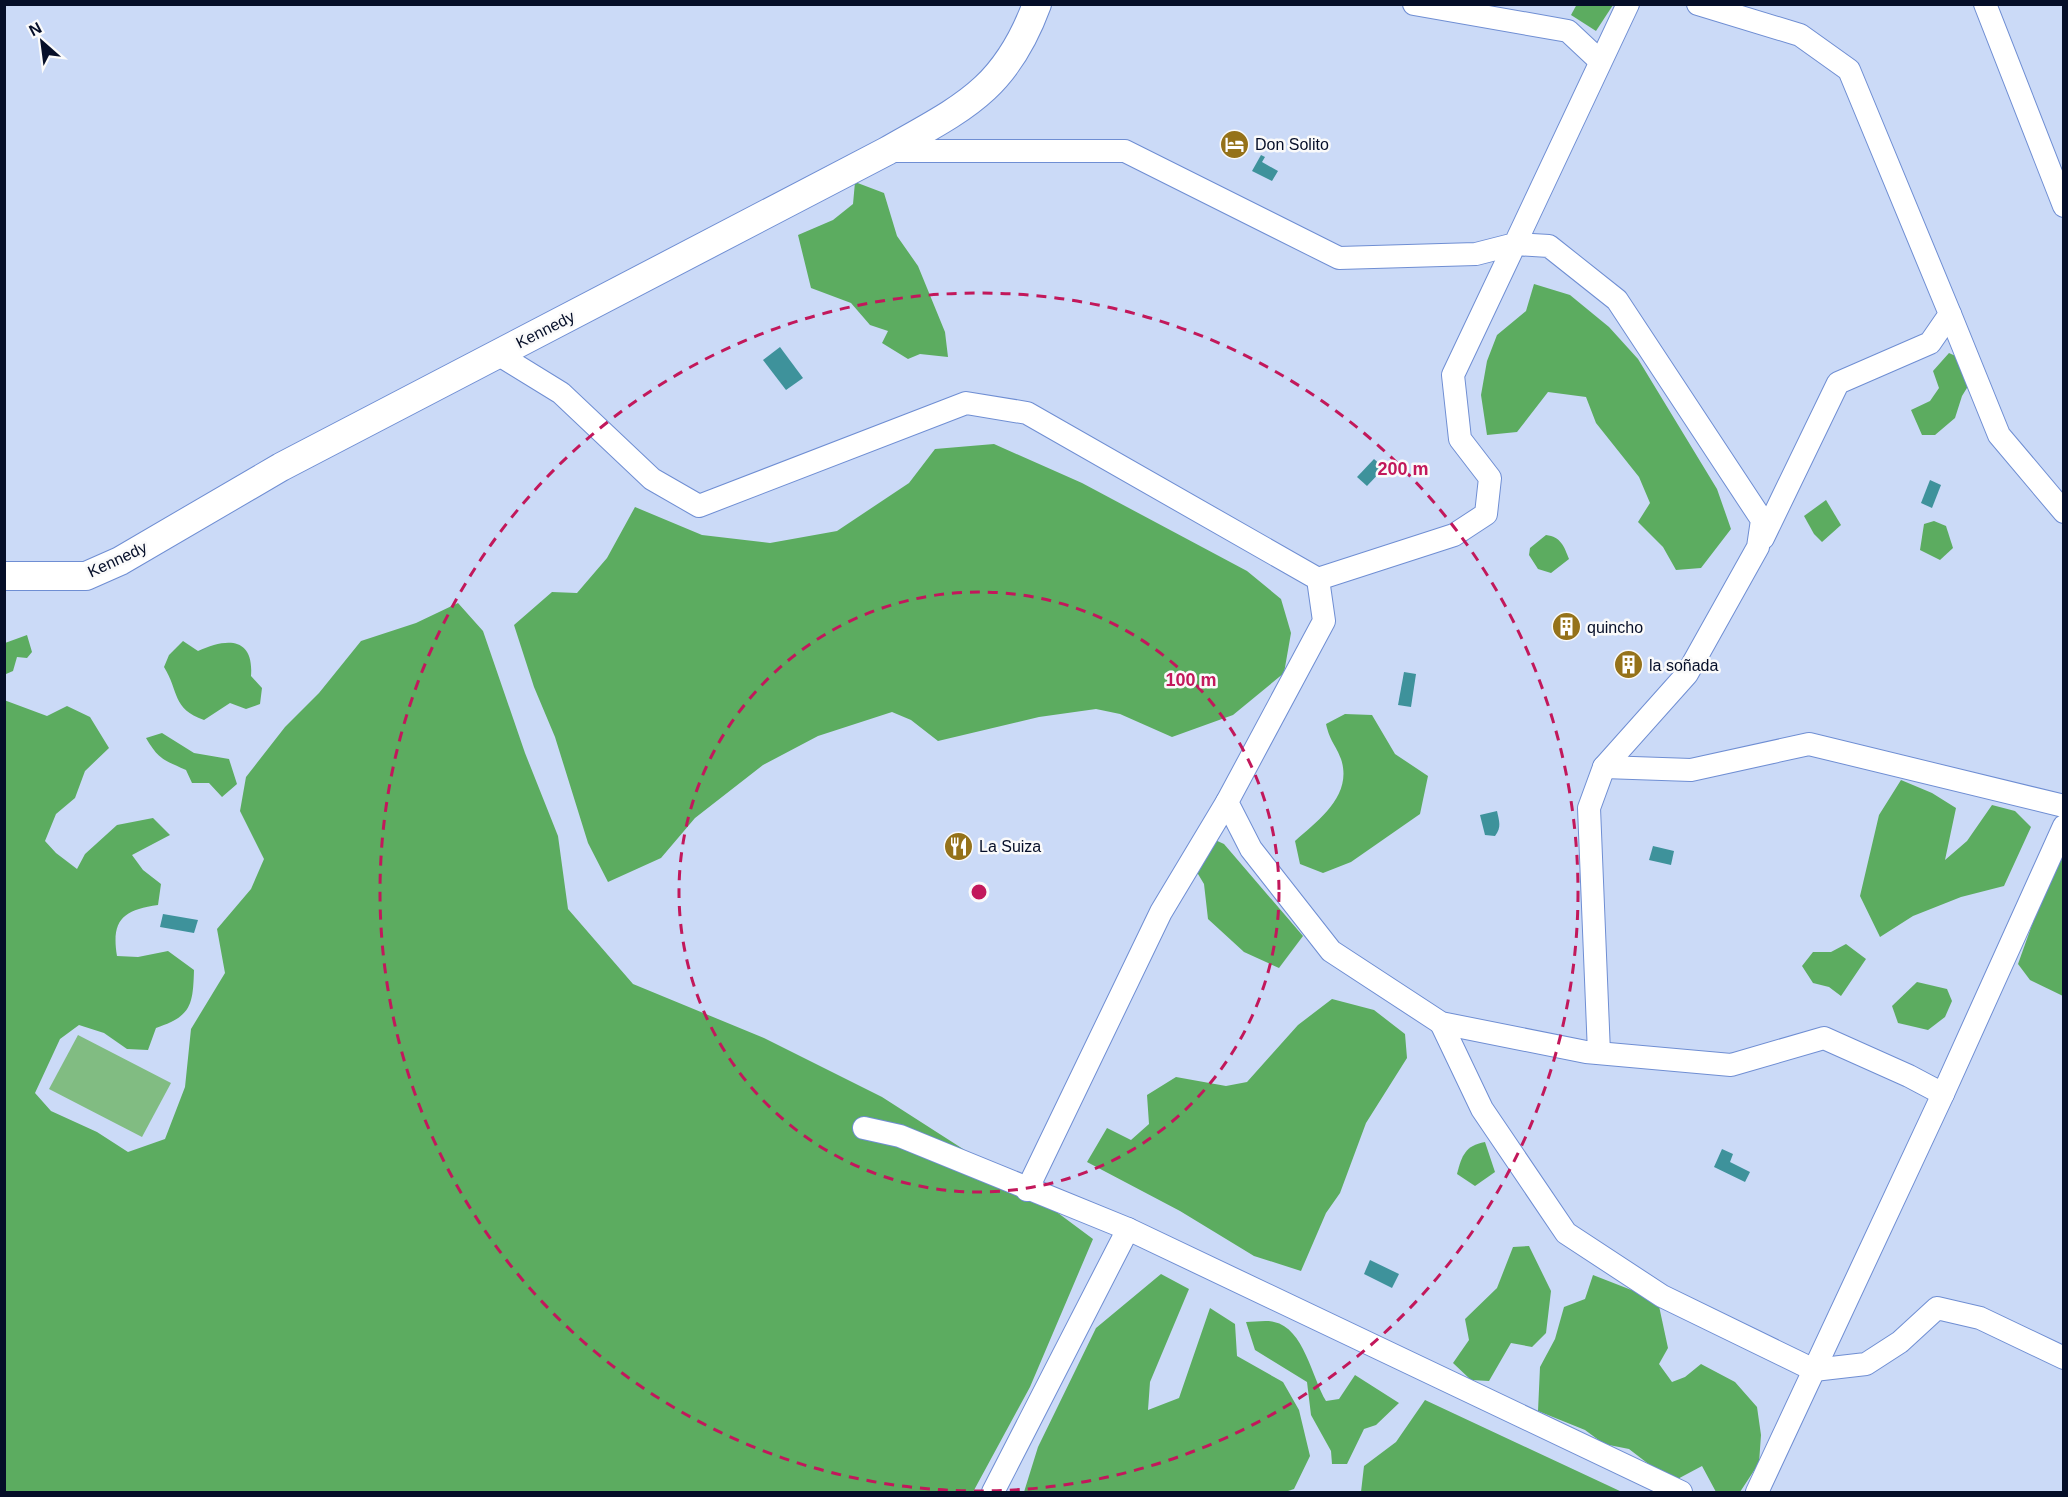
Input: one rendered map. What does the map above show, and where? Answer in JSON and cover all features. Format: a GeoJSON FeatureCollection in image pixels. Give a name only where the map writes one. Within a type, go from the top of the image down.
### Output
{"type":"FeatureCollection","features":[{"type":"Feature","properties":{"kind":"main road","name":"Kennedy"},"geometry":{"type":"LineString","coordinates":[[4,576],[86,576],[120,561],[281,467],[887,151],[978,98],[999,77],[1029,26],[1037,4]]}},
{"type":"Feature","properties":{"kind":"street"},"geometry":{"type":"LineString","coordinates":[[1414,4],[1568,31],[1600,62]]}},
{"type":"Feature","properties":{"kind":"street"},"geometry":{"type":"LineString","coordinates":[[496,353],[561,393],[652,479],[699,506],[966,403],[1027,412],[1318,579],[1454,535],[1486,514],[1490,478],[1460,439],[1453,375],[1628,4]]}},
{"type":"Feature","properties":{"kind":"street"},"geometry":{"type":"LineString","coordinates":[[1698,4],[1800,35],[1848,70],[1999,435],[2064,512]]}},
{"type":"Feature","properties":{"kind":"street"},"geometry":{"type":"LineString","coordinates":[[1985,4],[2064,206]]}},
{"type":"Feature","properties":{"kind":"street"},"geometry":{"type":"LineString","coordinates":[[887,151],[1125,151],[1339,258],[1476,254],[1515,244],[1549,246],[1617,300],[1762,520],[1758,548]]}},
{"type":"Feature","properties":{"kind":"street"},"geometry":{"type":"LineString","coordinates":[[1599,1053],[1589,808],[1604,767],[1687,674],[1758,548],[1838,383],[1930,344],[1950,315]]}},
{"type":"Feature","properties":{"kind":"street"},"geometry":{"type":"LineString","coordinates":[[1027,1190],[1161,912],[1227,802],[1324,621],[1318,579]]}},
{"type":"Feature","properties":{"kind":"street"},"geometry":{"type":"LineString","coordinates":[[1604,767],[1691,770],[1809,744],[2064,806]]}},
{"type":"Feature","properties":{"kind":"street"},"geometry":{"type":"LineString","coordinates":[[1227,802],[1251,849],[1331,951],[1441,1023],[1599,1053],[1731,1065],[1824,1038],[1909,1076],[1943,1094]]}},
{"type":"Feature","properties":{"kind":"street"},"geometry":{"type":"LineString","coordinates":[[1757,1492],[1943,1094],[2064,826]]}},
{"type":"Feature","properties":{"kind":"street"},"geometry":{"type":"LineString","coordinates":[[1441,1023],[1482,1109],[1566,1233],[1662,1296],[1814,1370],[1866,1364],[1900,1342],[1937,1308],[1980,1318],[2064,1358]]}},
{"type":"Feature","properties":{"kind":"street"},"geometry":{"type":"LineString","coordinates":[[864,1128],[900,1136],[1027,1190],[1128,1229],[1681,1492]]}},
{"type":"Feature","properties":{"kind":"street"},"geometry":{"type":"LineString","coordinates":[[993,1492],[1128,1229]]}},
{"type":"Feature","properties":{"kind":"shaded area"},"geometry":{"type":"Polygon","coordinates":[[[1261,155],[1265,157],[1262,162],[1278,171],[1272,181],[1252,171],[1261,155]]]}},
{"type":"Feature","properties":{"kind":"shaded area"},"geometry":{"type":"Polygon","coordinates":[[[780,347],[803,378],[786,390],[763,360],[780,347]]]}},
{"type":"Feature","properties":{"kind":"shaded area"},"geometry":{"type":"Polygon","coordinates":[[[1374,459],[1384,468],[1367,486],[1357,477],[1374,459]]]}},
{"type":"Feature","properties":{"kind":"shaded area"},"geometry":{"type":"Polygon","coordinates":[[[1930,480],[1941,485],[1932,508],[1921,503],[1930,480]]]}},
{"type":"Feature","properties":{"kind":"shaded area"},"geometry":{"type":"Polygon","coordinates":[[[1404,672],[1416,674],[1411,707],[1398,705],[1404,672]]]}},
{"type":"Feature","properties":{"kind":"shaded area"},"geometry":{"type":"Polygon","coordinates":[[[1497,811],[1499,830],[1495,836],[1485,835],[1480,815],[1497,811]]]}},
{"type":"Feature","properties":{"kind":"shaded area"},"geometry":{"type":"Polygon","coordinates":[[[1653,846],[1674,851],[1671,865],[1649,860],[1653,846]]]}},
{"type":"Feature","properties":{"kind":"shaded area"},"geometry":{"type":"Polygon","coordinates":[[[163,914],[198,920],[194,933],[160,927],[163,914]]]}},
{"type":"Feature","properties":{"kind":"shaded area"},"geometry":{"type":"Polygon","coordinates":[[[78,1035],[171,1083],[142,1137],[49,1089],[78,1035]]]}},
{"type":"Feature","properties":{"kind":"shaded area"},"geometry":{"type":"Polygon","coordinates":[[[1722,1149],[1733,1154],[1730,1162],[1750,1172],[1745,1182],[1714,1167],[1722,1149]]]}},
{"type":"Feature","properties":{"kind":"shaded area"},"geometry":{"type":"Polygon","coordinates":[[[1370,1260],[1399,1274],[1392,1288],[1364,1274],[1370,1260]]]}},
{"type":"Feature","properties":{"kind":"green space"},"geometry":{"type":"Polygon","coordinates":[[[1577,4],[1613,5],[1596,31],[1571,15],[1577,4]]]}},
{"type":"Feature","properties":{"kind":"green space"},"geometry":{"type":"Polygon","coordinates":[[[855,182],[884,193],[897,236],[918,266],[945,332],[948,357],[920,354],[908,359],[882,343],[888,331],[870,325],[851,303],[811,288],[798,235],[833,220],[853,204],[855,182]]]}},
{"type":"Feature","properties":{"kind":"green space"},"geometry":{"type":"Polygon","coordinates":[[[1534,284],[1570,295],[1609,327],[1638,359],[1717,489],[1731,529],[1701,568],[1676,570],[1663,547],[1638,522],[1650,503],[1639,477],[1596,423],[1586,397],[1548,392],[1517,432],[1487,435],[1481,395],[1487,361],[1497,335],[1526,311],[1534,284]]]}},
{"type":"Feature","properties":{"kind":"green space"},"geometry":{"type":"Polygon","coordinates":[[[1949,353],[1962,359],[1970,383],[1962,396],[1955,418],[1935,435],[1922,435],[1911,410],[1930,401],[1939,388],[1933,371],[1949,353]]]}},
{"type":"Feature","properties":{"kind":"green space"},"geometry":{"type":"Polygon","coordinates":[[[994,444],[1082,483],[1247,571],[1281,599],[1291,633],[1284,673],[1233,715],[1172,737],[1120,714],[1096,709],[1039,717],[938,741],[911,720],[892,712],[818,736],[763,765],[695,818],[661,858],[608,882],[588,843],[555,737],[534,687],[514,625],[552,592],[577,593],[607,558],[635,507],[702,535],[770,543],[837,531],[909,483],[935,449],[994,444]]]}},
{"type":"Feature","properties":{"kind":"green space"},"geometry":{"type":"Polygon","coordinates":[[[1826,500],[1841,525],[1822,542],[1814,534],[1804,516],[1826,500]]]}},
{"type":"Feature","properties":{"kind":"green space"},"geometry":{"type":"Polygon","coordinates":[[[1934,521],[1946,526],[1953,548],[1940,560],[1920,550],[1924,524],[1934,521]]]}},
{"type":"Feature","properties":{"kind":"green space"},"geometry":{"type":"Polygon","coordinates":[[[1546,535],[1559,540],[1569,559],[1551,573],[1538,569],[1529,555],[1530,548],[1546,535]]]}},
{"type":"Feature","properties":{"kind":"green space"},"geometry":{"type":"Polygon","coordinates":[[[458,603],[483,631],[525,753],[558,836],[568,909],[633,984],[764,1038],[882,1097],[1027,1190],[1093,1239],[1030,1387],[973,1492],[5,1492],[4,700],[47,716],[67,706],[90,717],[109,748],[85,771],[75,798],[56,814],[45,841],[56,853],[77,869],[85,854],[117,825],[153,818],[170,835],[132,855],[143,870],[161,884],[158,905],[136,910],[122,919],[116,934],[117,956],[138,957],[168,951],[194,970],[193,993],[188,1008],[177,1019],[156,1028],[148,1050],[127,1049],[104,1033],[79,1025],[60,1039],[35,1093],[51,1111],[97,1132],[128,1152],[165,1139],[185,1087],[191,1029],[225,973],[217,929],[251,889],[264,859],[240,811],[246,777],[285,727],[319,693],[361,641],[416,623],[458,603]]]}},
{"type":"Feature","properties":{"kind":"green space"},"geometry":{"type":"Polygon","coordinates":[[[27,635],[32,652],[27,658],[17,657],[13,671],[6,674],[5,643],[27,635]]]}},
{"type":"Feature","properties":{"kind":"green space"},"geometry":{"type":"Polygon","coordinates":[[[183,641],[198,651],[228,643],[243,647],[251,663],[251,676],[262,688],[260,704],[246,709],[230,703],[204,720],[186,710],[181,705],[164,667],[169,655],[183,641]]]}},
{"type":"Feature","properties":{"kind":"green space"},"geometry":{"type":"Polygon","coordinates":[[[1345,714],[1372,715],[1395,754],[1428,776],[1420,814],[1351,862],[1323,873],[1300,864],[1295,841],[1332,806],[1338,795],[1343,772],[1341,759],[1326,724],[1345,714]]]}},
{"type":"Feature","properties":{"kind":"green space"},"geometry":{"type":"Polygon","coordinates":[[[162,733],[194,753],[229,759],[237,784],[222,797],[209,783],[192,783],[186,770],[163,758],[146,738],[162,733]]]}},
{"type":"Feature","properties":{"kind":"green space"},"geometry":{"type":"Polygon","coordinates":[[[1901,780],[1932,793],[1956,808],[1945,860],[1967,841],[1992,805],[2015,811],[2031,827],[2004,886],[1961,897],[1913,916],[1880,937],[1860,896],[1879,815],[1901,780]]]}},
{"type":"Feature","properties":{"kind":"green space"},"geometry":{"type":"Polygon","coordinates":[[[1213,839],[1224,844],[1303,936],[1279,968],[1244,952],[1208,919],[1204,884],[1189,859],[1213,839]]]}},
{"type":"Feature","properties":{"kind":"green space"},"geometry":{"type":"Polygon","coordinates":[[[2063,852],[2063,996],[2030,980],[2018,964],[2063,852]]]}},
{"type":"Feature","properties":{"kind":"green space"},"geometry":{"type":"Polygon","coordinates":[[[1846,944],[1866,959],[1841,996],[1829,987],[1813,983],[1802,966],[1813,952],[1831,952],[1846,944]]]}},
{"type":"Feature","properties":{"kind":"green space"},"geometry":{"type":"Polygon","coordinates":[[[1917,982],[1947,989],[1952,1001],[1945,1017],[1928,1030],[1898,1023],[1892,1006],[1917,982]]]}},
{"type":"Feature","properties":{"kind":"green space"},"geometry":{"type":"Polygon","coordinates":[[[1332,999],[1374,1010],[1405,1034],[1407,1058],[1366,1123],[1340,1193],[1326,1213],[1301,1271],[1254,1256],[1180,1211],[1087,1162],[1107,1128],[1131,1140],[1149,1124],[1147,1095],[1176,1077],[1226,1086],[1247,1082],[1298,1025],[1332,999]]]}},
{"type":"Feature","properties":{"kind":"green space"},"geometry":{"type":"Polygon","coordinates":[[[1485,1142],[1495,1172],[1475,1186],[1457,1174],[1465,1152],[1485,1142]]]}},
{"type":"Feature","properties":{"kind":"green space"},"geometry":{"type":"Polygon","coordinates":[[[1529,1246],[1551,1291],[1546,1333],[1532,1347],[1511,1343],[1489,1381],[1471,1380],[1453,1363],[1469,1340],[1465,1319],[1497,1288],[1513,1247],[1529,1246]]]}},
{"type":"Feature","properties":{"kind":"green space"},"geometry":{"type":"Polygon","coordinates":[[[1161,1274],[1189,1289],[1150,1382],[1148,1410],[1179,1398],[1210,1308],[1235,1324],[1237,1356],[1283,1382],[1299,1410],[1310,1456],[1294,1489],[1285,1492],[1024,1492],[1038,1447],[1096,1328],[1161,1274]]]}},
{"type":"Feature","properties":{"kind":"green space"},"geometry":{"type":"Polygon","coordinates":[[[1593,1275],[1634,1291],[1659,1306],[1668,1348],[1659,1364],[1672,1382],[1685,1377],[1701,1364],[1735,1382],[1757,1407],[1761,1435],[1759,1463],[1740,1492],[1716,1492],[1702,1466],[1672,1482],[1629,1449],[1604,1444],[1585,1430],[1538,1411],[1540,1367],[1555,1339],[1564,1307],[1585,1299],[1593,1275]]]}},
{"type":"Feature","properties":{"kind":"green space"},"geometry":{"type":"Polygon","coordinates":[[[1246,1322],[1274,1322],[1284,1326],[1293,1334],[1306,1355],[1326,1401],[1339,1399],[1355,1375],[1399,1403],[1376,1425],[1364,1429],[1347,1464],[1332,1464],[1331,1451],[1311,1415],[1307,1382],[1255,1350],[1246,1322]]]}},
{"type":"Feature","properties":{"kind":"green space"},"geometry":{"type":"Polygon","coordinates":[[[1425,1400],[1622,1492],[1361,1492],[1364,1466],[1396,1442],[1425,1400]]]}},
{"type":"Feature","properties":{"kind":"place","name":"Don Solito"},"geometry":{"type":"Point","coordinates":[1234,144]}},
{"type":"Feature","properties":{"kind":"place","name":"quincho"},"geometry":{"type":"Point","coordinates":[1566,627]}},
{"type":"Feature","properties":{"kind":"place","name":"la soñada"},"geometry":{"type":"Point","coordinates":[1628,665]}},
{"type":"Feature","properties":{"kind":"place","name":"La Suiza"},"geometry":{"type":"Point","coordinates":[958,846]}}]}
